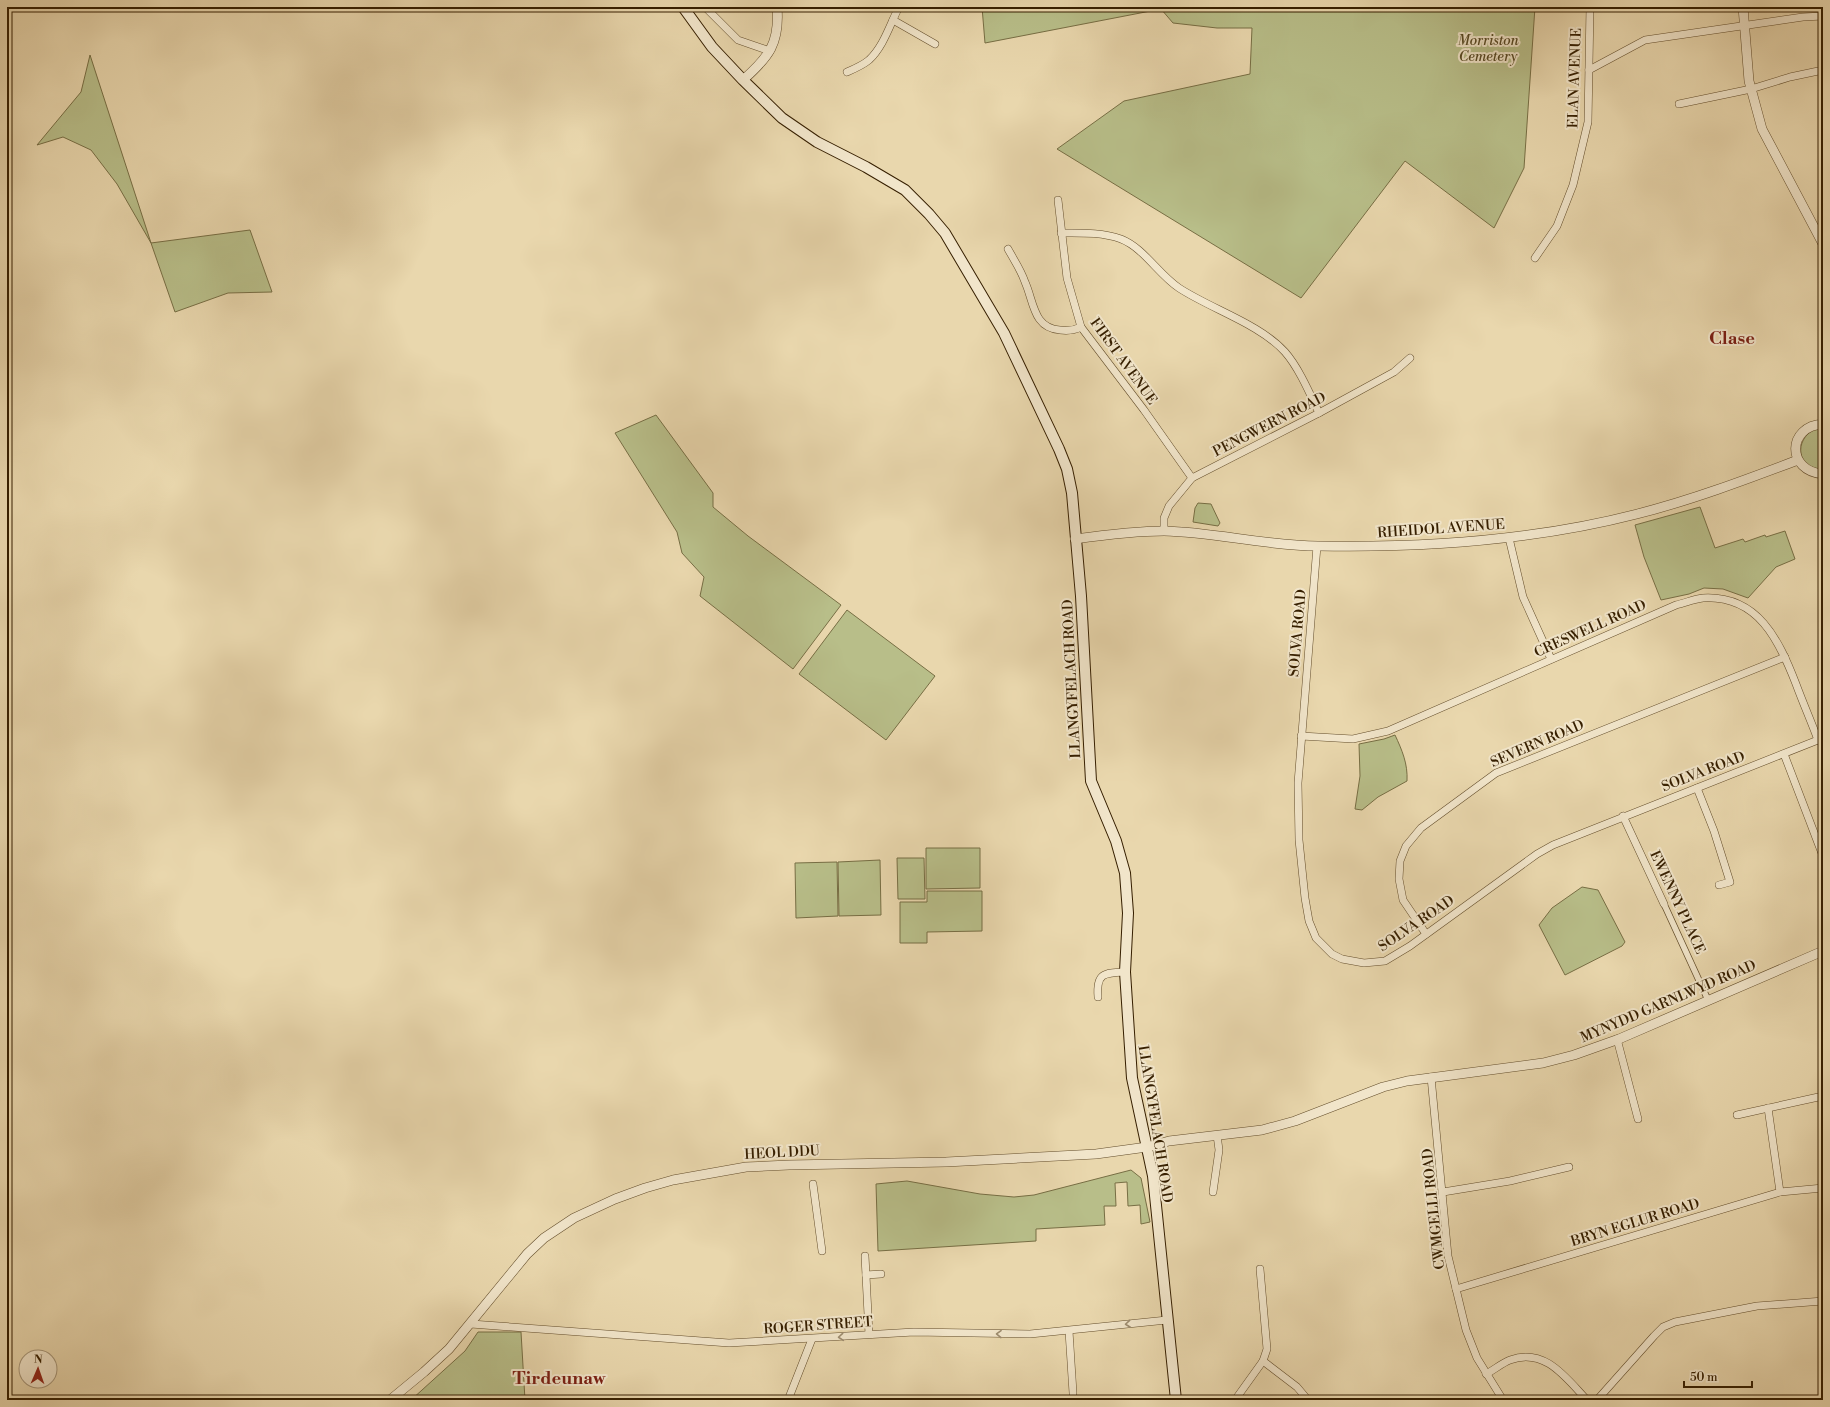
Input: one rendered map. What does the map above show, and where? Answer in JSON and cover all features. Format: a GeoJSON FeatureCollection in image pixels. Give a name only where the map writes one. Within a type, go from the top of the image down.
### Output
{"type":"FeatureCollection","features":[{"type":"Feature","properties":{"kind":"main road","name":"LLANGYFELACH ROAD"},"geometry":{"type":"LineString","coordinates":[[683,7],[712,47],[782,118],[817,142],[866,167],[905,190],[929,214],[944,233],[1004,333],[1067,469],[1072,493],[1081,596],[1091,781],[1116,841],[1125,873],[1128,893],[1125,972],[1132,1078],[1153,1176],[1176,1400]]}},
{"type":"Feature","properties":{"kind":"street"},"geometry":{"type":"LineString","coordinates":[[705,7],[738,40],[770,51]]}},
{"type":"Feature","properties":{"kind":"street"},"geometry":{"type":"LineString","coordinates":[[743,80],[762,63],[770,51],[778,22],[777,7]]}},
{"type":"Feature","properties":{"kind":"street"},"geometry":{"type":"LineString","coordinates":[[847,72],[870,59],[888,32],[899,7]]}},
{"type":"Feature","properties":{"kind":"street","name":"ELAN AVENUE"},"geometry":{"type":"LineString","coordinates":[[1535,258],[1557,226],[1573,185],[1588,122],[1590,7]]}},
{"type":"Feature","properties":{"kind":"street"},"geometry":{"type":"LineString","coordinates":[[1743,7],[1751,89],[1762,128],[1823,244]]}},
{"type":"Feature","properties":{"kind":"street"},"geometry":{"type":"LineString","coordinates":[[1589,70],[1645,40],[1803,17],[1823,16]]}},
{"type":"Feature","properties":{"kind":"street"},"geometry":{"type":"LineString","coordinates":[[893,20],[935,44]]}},
{"type":"Feature","properties":{"kind":"street"},"geometry":{"type":"LineString","coordinates":[[1679,104],[1751,89],[1790,77],[1823,70]]}},
{"type":"Feature","properties":{"kind":"street","name":"FIRST AVENUE"},"geometry":{"type":"LineString","coordinates":[[1058,200],[1067,278],[1080,327],[1144,410],[1192,478]]}},
{"type":"Feature","properties":{"kind":"street"},"geometry":{"type":"LineString","coordinates":[[1061,233],[1090,232],[1108,235],[1122,240],[1136,247],[1163,277],[1179,288],[1221,312],[1257,329],[1285,353],[1319,413]]}},
{"type":"Feature","properties":{"kind":"street"},"geometry":{"type":"LineString","coordinates":[[1008,249],[1025,281],[1034,311],[1043,325],[1053,330],[1064,331],[1074,330],[1080,327]]}},
{"type":"Feature","properties":{"kind":"street","name":"PENGWERN ROAD"},"geometry":{"type":"LineString","coordinates":[[1164,531],[1164,518],[1169,506],[1192,478],[1319,413],[1394,372],[1410,358]]}},
{"type":"Feature","properties":{"kind":"street"},"geometry":{"type":"LineString","coordinates":[[1823,424],[1810,426],[1801,433],[1796,443],[1795,452],[1798,460],[1804,468],[1814,473],[1823,474]]}},
{"type":"Feature","properties":{"kind":"street","name":"RHEIDOL AVENUE"},"geometry":{"type":"LineString","coordinates":[[1075,539],[1164,531],[1290,546],[1408,547],[1509,538],[1594,524],[1635,514],[1688,499],[1798,460]]}},
{"type":"Feature","properties":{"kind":"street"},"geometry":{"type":"LineString","coordinates":[[1509,538],[1523,597],[1551,659]]}},
{"type":"Feature","properties":{"kind":"street","name":"SOLVA ROAD"},"geometry":{"type":"LineString","coordinates":[[1317,546],[1298,783],[1299,840],[1309,921],[1316,938],[1332,954],[1342,960],[1353,963],[1375,963],[1395,957],[1537,854],[1569,838],[1820,739]]}},
{"type":"Feature","properties":{"kind":"street","name":"CRESWELL ROAD"},"geometry":{"type":"LineString","coordinates":[[1301,736],[1353,739],[1388,731],[1676,605],[1702,598],[1729,600],[1748,609],[1763,622],[1776,638],[1820,739]]}},
{"type":"Feature","properties":{"kind":"street","name":"SEVERN ROAD"},"geometry":{"type":"LineString","coordinates":[[1426,934],[1403,900],[1399,879],[1400,861],[1406,846],[1421,828],[1496,773],[1587,735],[1785,657]]}},
{"type":"Feature","properties":{"kind":"street"},"geometry":{"type":"LineString","coordinates":[[1784,754],[1823,856]]}},
{"type":"Feature","properties":{"kind":"street"},"geometry":{"type":"LineString","coordinates":[[1697,788],[1714,831],[1730,882],[1719,885]]}},
{"type":"Feature","properties":{"kind":"street","name":"EWENNY PLACE"},"geometry":{"type":"LineString","coordinates":[[1624,816],[1708,1000]]}},
{"type":"Feature","properties":{"kind":"street","name":"MYNYDD GARNLWYD ROAD"},"geometry":{"type":"LineString","coordinates":[[1147,1147],[1169,1141],[1262,1130],[1295,1120],[1384,1087],[1431,1077],[1542,1063],[1574,1055],[1617,1039],[1823,951]]}},
{"type":"Feature","properties":{"kind":"street"},"geometry":{"type":"LineString","coordinates":[[1098,997],[1097,986],[1102,976],[1107,973],[1125,972]]}},
{"type":"Feature","properties":{"kind":"street"},"geometry":{"type":"LineString","coordinates":[[1617,1039],[1638,1119]]}},
{"type":"Feature","properties":{"kind":"street","name":"CWMGELLI ROAD"},"geometry":{"type":"LineString","coordinates":[[1431,1077],[1448,1256],[1466,1330],[1477,1358],[1503,1400]]}},
{"type":"Feature","properties":{"kind":"street"},"geometry":{"type":"LineString","coordinates":[[1737,1115],[1823,1096]]}},
{"type":"Feature","properties":{"kind":"street"},"geometry":{"type":"LineString","coordinates":[[1768,1108],[1780,1192]]}},
{"type":"Feature","properties":{"kind":"street"},"geometry":{"type":"LineString","coordinates":[[1213,1192],[1219,1150],[1217,1136]]}},
{"type":"Feature","properties":{"kind":"street","name":"HEOL DDU"},"geometry":{"type":"LineString","coordinates":[[390,1400],[429,1368],[449,1349],[527,1254],[544,1238],[574,1218],[615,1199],[673,1180],[746,1167],[789,1164],[946,1162],[1096,1154],[1147,1147]]}},
{"type":"Feature","properties":{"kind":"street"},"geometry":{"type":"LineString","coordinates":[[1443,1192],[1510,1181],[1569,1167]]}},
{"type":"Feature","properties":{"kind":"street"},"geometry":{"type":"LineString","coordinates":[[813,1184],[822,1251]]}},
{"type":"Feature","properties":{"kind":"street","name":"BRYN EGLUR ROAD"},"geometry":{"type":"LineString","coordinates":[[1456,1288],[1780,1192],[1823,1188]]}},
{"type":"Feature","properties":{"kind":"street"},"geometry":{"type":"LineString","coordinates":[[866,1256],[869,1334]]}},
{"type":"Feature","properties":{"kind":"street"},"geometry":{"type":"LineString","coordinates":[[1235,1400],[1263,1361],[1267,1349],[1260,1269]]}},
{"type":"Feature","properties":{"kind":"street"},"geometry":{"type":"LineString","coordinates":[[866,1275],[881,1274]]}},
{"type":"Feature","properties":{"kind":"street"},"geometry":{"type":"LineString","coordinates":[[1597,1400],[1663,1327],[1675,1322],[1757,1306],[1823,1301]]}},
{"type":"Feature","properties":{"kind":"street","name":"ROGER STREET"},"geometry":{"type":"LineString","coordinates":[[471,1324],[729,1343],[914,1332],[1030,1334],[1167,1320]]}},
{"type":"Feature","properties":{"kind":"street"},"geometry":{"type":"LineString","coordinates":[[1069,1331],[1073,1393]]}},
{"type":"Feature","properties":{"kind":"street"},"geometry":{"type":"LineString","coordinates":[[788,1400],[812,1339]]}},
{"type":"Feature","properties":{"kind":"street"},"geometry":{"type":"LineString","coordinates":[[1486,1374],[1509,1360],[1522,1357],[1536,1357],[1551,1363],[1587,1400]]}},
{"type":"Feature","properties":{"kind":"street"},"geometry":{"type":"LineString","coordinates":[[1263,1361],[1297,1387],[1308,1400]]}},
{"type":"Feature","properties":{"kind":"green space","name":"Morriston Cemetery"},"geometry":{"type":"Polygon","coordinates":[[[982,7],[1535,7],[1524,168],[1494,228],[1405,161],[1301,298],[1057,149],[1124,101],[1250,74],[1252,28],[1217,28],[1173,23],[1161,9],[985,43],[982,7]]]}},
{"type":"Feature","properties":{"kind":"green space"},"geometry":{"type":"Polygon","coordinates":[[[90,55],[151,243],[117,184],[91,150],[63,137],[37,145],[81,92],[90,55]]]}},
{"type":"Feature","properties":{"kind":"green space"},"geometry":{"type":"Polygon","coordinates":[[[250,230],[272,292],[228,293],[175,312],[151,243],[250,230]]]}},
{"type":"Feature","properties":{"kind":"green space"},"geometry":{"type":"Polygon","coordinates":[[[656,415],[713,493],[713,507],[748,536],[841,605],[793,669],[700,596],[704,577],[682,553],[677,532],[615,433],[656,415]]]}},
{"type":"Feature","properties":{"kind":"green space"},"geometry":{"type":"Polygon","coordinates":[[[1815,429],[1823,429],[1823,469],[1814,468],[1808,465],[1803,460],[1801,454],[1803,440],[1815,429]]]}},
{"type":"Feature","properties":{"kind":"green space"},"geometry":{"type":"Polygon","coordinates":[[[1198,503],[1211,504],[1220,523],[1218,526],[1193,522],[1195,508],[1198,503]]]}},
{"type":"Feature","properties":{"kind":"green space"},"geometry":{"type":"Polygon","coordinates":[[[1700,507],[1715,548],[1743,539],[1745,542],[1765,535],[1766,537],[1785,531],[1795,559],[1776,567],[1748,598],[1723,589],[1704,588],[1689,594],[1661,600],[1644,557],[1635,525],[1700,507]]]}},
{"type":"Feature","properties":{"kind":"green space"},"geometry":{"type":"Polygon","coordinates":[[[847,610],[935,676],[886,740],[799,674],[847,610]]]}},
{"type":"Feature","properties":{"kind":"green space"},"geometry":{"type":"Polygon","coordinates":[[[1395,735],[1405,763],[1407,781],[1378,797],[1362,810],[1355,809],[1360,776],[1359,744],[1384,739],[1395,735]]]}},
{"type":"Feature","properties":{"kind":"green space"},"geometry":{"type":"Polygon","coordinates":[[[926,848],[980,848],[980,888],[926,889],[926,848]]]}},
{"type":"Feature","properties":{"kind":"green space"},"geometry":{"type":"Polygon","coordinates":[[[897,858],[924,858],[925,899],[898,899],[897,858]]]}},
{"type":"Feature","properties":{"kind":"green space"},"geometry":{"type":"Polygon","coordinates":[[[880,860],[881,915],[839,916],[838,862],[880,860]]]}},
{"type":"Feature","properties":{"kind":"green space"},"geometry":{"type":"Polygon","coordinates":[[[837,862],[838,916],[796,918],[795,863],[837,862]]]}},
{"type":"Feature","properties":{"kind":"green space"},"geometry":{"type":"Polygon","coordinates":[[[1582,887],[1598,890],[1625,942],[1622,946],[1565,975],[1539,925],[1552,908],[1582,887]]]}},
{"type":"Feature","properties":{"kind":"green space"},"geometry":{"type":"Polygon","coordinates":[[[927,891],[982,891],[982,931],[927,932],[927,943],[900,943],[900,902],[927,902],[927,891]]]}},
{"type":"Feature","properties":{"kind":"green space"},"geometry":{"type":"Polygon","coordinates":[[[1131,1170],[1141,1178],[1150,1222],[1141,1224],[1140,1205],[1128,1206],[1127,1182],[1115,1183],[1116,1206],[1104,1206],[1105,1225],[1036,1229],[1036,1241],[878,1251],[876,1184],[907,1181],[980,1194],[1014,1197],[1034,1195],[1131,1170]]]}},
{"type":"Feature","properties":{"kind":"green space"},"geometry":{"type":"Polygon","coordinates":[[[478,1332],[521,1332],[525,1400],[411,1400],[465,1351],[478,1332]]]}},
{"type":"Feature","properties":{"kind":"district","name":"Clase"},"geometry":{"type":"Point","coordinates":[1732,338]}},
{"type":"Feature","properties":{"kind":"district","name":"Tirdeunaw"},"geometry":{"type":"Point","coordinates":[559,1378]}}]}
